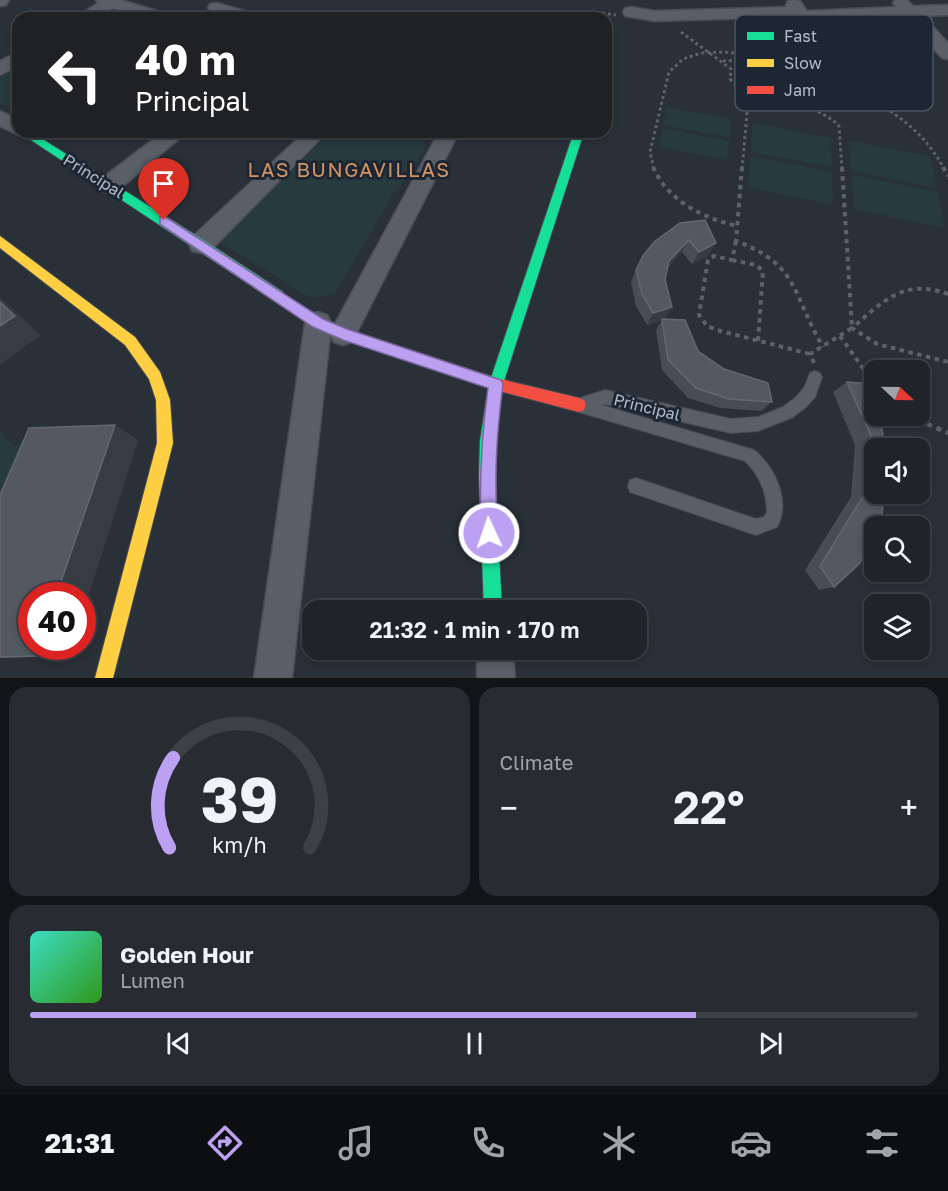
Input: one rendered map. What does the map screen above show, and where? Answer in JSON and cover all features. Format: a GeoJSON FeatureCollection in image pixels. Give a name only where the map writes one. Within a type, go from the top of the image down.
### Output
{"type":"FeatureCollection","features":[{"type":"Feature","properties":{"kind":"street"},"geometry":{"type":"LineString","coordinates":[[791,0],[801,15]]}},
{"type":"Feature","properties":{"kind":"street"},"geometry":{"type":"LineString","coordinates":[[92,12],[107,1],[142,12]]}},
{"type":"Feature","properties":{"kind":"street"},"geometry":{"type":"LineString","coordinates":[[812,15],[904,6],[948,10]]}},
{"type":"Feature","properties":{"kind":"street"},"geometry":{"type":"LineString","coordinates":[[624,14],[654,16],[786,12],[798,15]]}},
{"type":"Feature","properties":{"kind":"street"},"geometry":{"type":"LineString","coordinates":[[933,38],[948,54]]}},
{"type":"Feature","properties":{"kind":"street","name":"Principal"},"geometry":{"type":"LineString","coordinates":[[36,138],[331,328],[496,384],[579,405]]}},
{"type":"Feature","properties":{"kind":"street"},"geometry":{"type":"LineString","coordinates":[[110,185],[169,138]]}},
{"type":"Feature","properties":{"kind":"street"},"geometry":{"type":"LineString","coordinates":[[201,244],[311,138]]}},
{"type":"Feature","properties":{"kind":"street"},"geometry":{"type":"LineString","coordinates":[[273,678],[331,328],[446,138]]}},
{"type":"Feature","properties":{"kind":"street"},"geometry":{"type":"LineString","coordinates":[[492,600],[486,476],[496,384],[577,138]]}},
{"type":"Feature","properties":{"kind":"street"},"geometry":{"type":"LineString","coordinates":[[0,241],[130,341],[144,357],[158,381],[164,399],[167,420],[165,443],[104,678]]}},
{"type":"Feature","properties":{"kind":"street"},"geometry":{"type":"LineString","coordinates":[[495,660],[496,678]]}},
{"type":"Feature","properties":{"kind":"lane","name":"Principal"},"geometry":{"type":"LineString","coordinates":[[579,405],[605,397],[718,424],[751,425],[788,412],[810,392],[815,377]]}},
{"type":"Feature","properties":{"kind":"lane"},"geometry":{"type":"LineString","coordinates":[[579,405],[749,454],[762,467],[776,502],[776,513],[768,524],[756,527],[636,486]]}},
{"type":"Feature","properties":{"kind":"path"},"geometry":{"type":"LineString","coordinates":[[612,13],[624,14]]}},
{"type":"Feature","properties":{"kind":"path"},"geometry":{"type":"LineString","coordinates":[[674,31],[688,35],[723,62],[732,70],[730,79],[735,84]]}},
{"type":"Feature","properties":{"kind":"path"},"geometry":{"type":"LineString","coordinates":[[735,53],[709,52],[683,59],[669,72],[650,159],[654,170],[674,197],[712,218],[738,226]]}},
{"type":"Feature","properties":{"kind":"path"},"geometry":{"type":"LineString","coordinates":[[723,62],[735,60]]}},
{"type":"Feature","properties":{"kind":"path"},"geometry":{"type":"LineString","coordinates":[[732,260],[738,226],[747,111]]}},
{"type":"Feature","properties":{"kind":"path"},"geometry":{"type":"LineString","coordinates":[[813,111],[833,120],[839,126],[852,328]]}},
{"type":"Feature","properties":{"kind":"path"},"geometry":{"type":"LineString","coordinates":[[889,111],[929,144],[948,176]]}},
{"type":"Feature","properties":{"kind":"path"},"geometry":{"type":"LineString","coordinates":[[736,241],[765,251],[784,267],[812,331],[823,347]]}},
{"type":"Feature","properties":{"kind":"path"},"geometry":{"type":"LineString","coordinates":[[758,341],[763,271],[756,265],[714,256],[709,258],[699,315],[707,326],[758,341],[810,354],[852,328],[905,288],[924,287],[948,294]]}},
{"type":"Feature","properties":{"kind":"path"},"geometry":{"type":"LineString","coordinates":[[852,328],[878,344],[948,362]]}},
{"type":"Feature","properties":{"kind":"path"},"geometry":{"type":"LineString","coordinates":[[840,336],[864,370]]}},
{"type":"Feature","properties":{"kind":"path"},"geometry":{"type":"LineString","coordinates":[[810,354],[815,377]]}},
{"type":"Feature","properties":{"kind":"path"},"geometry":{"type":"LineString","coordinates":[[930,425],[948,433]]}},
{"type":"Feature","properties":{"kind":"green space"},"geometry":{"type":"Polygon","coordinates":[[[12,70],[12,108],[0,103],[0,78],[12,70]]]}},
{"type":"Feature","properties":{"kind":"green space"},"geometry":{"type":"Polygon","coordinates":[[[667,107],[731,119],[730,138],[663,125],[667,107]]]}},
{"type":"Feature","properties":{"kind":"green space"},"geometry":{"type":"Polygon","coordinates":[[[752,123],[831,138],[832,167],[751,152],[752,123]]]}},
{"type":"Feature","properties":{"kind":"green space"},"geometry":{"type":"Polygon","coordinates":[[[663,128],[729,141],[727,160],[659,147],[663,128]]]}},
{"type":"Feature","properties":{"kind":"green space"},"geometry":{"type":"Polygon","coordinates":[[[325,138],[425,138],[422,143],[427,145],[400,188],[397,187],[335,294],[311,298],[218,241],[325,138]]]}},
{"type":"Feature","properties":{"kind":"green space"},"geometry":{"type":"Polygon","coordinates":[[[849,141],[930,156],[937,188],[851,171],[849,141]]]}},
{"type":"Feature","properties":{"kind":"green space"},"geometry":{"type":"Polygon","coordinates":[[[750,156],[832,172],[833,205],[748,187],[750,156]]]}},
{"type":"Feature","properties":{"kind":"green space"},"geometry":{"type":"Polygon","coordinates":[[[852,175],[938,192],[944,228],[854,209],[852,175]]]}},
{"type":"Feature","properties":{"kind":"green space"},"geometry":{"type":"Polygon","coordinates":[[[43,423],[56,436],[0,578],[0,431],[15,447],[43,423]]]}},
{"type":"Feature","properties":{"kind":"building"},"geometry":{"type":"Polygon","coordinates":[[[705,220],[716,243],[699,252],[689,240],[669,261],[665,280],[672,307],[653,313],[642,294],[636,270],[643,256],[654,242],[680,223],[705,220]]]}},
{"type":"Feature","properties":{"kind":"building"},"geometry":{"type":"Polygon","coordinates":[[[0,302],[15,316],[0,326],[0,302]]]}},
{"type":"Feature","properties":{"kind":"building"},"geometry":{"type":"Polygon","coordinates":[[[662,319],[685,320],[698,351],[724,369],[768,383],[772,402],[729,399],[696,388],[668,360],[662,319]]]}},
{"type":"Feature","properties":{"kind":"building"},"geometry":{"type":"Polygon","coordinates":[[[847,382],[864,383],[864,420],[847,382]]]}},
{"type":"Feature","properties":{"kind":"building"},"geometry":{"type":"Polygon","coordinates":[[[115,425],[61,582],[18,582],[18,656],[0,657],[0,495],[29,428],[115,425]]]}},
{"type":"Feature","properties":{"kind":"building"},"geometry":{"type":"Polygon","coordinates":[[[867,426],[882,426],[883,438],[871,438],[867,426]]]}},
{"type":"Feature","properties":{"kind":"building"},"geometry":{"type":"Polygon","coordinates":[[[864,495],[864,504],[883,504],[882,516],[864,516],[864,555],[859,564],[834,587],[820,566],[864,495]]]}},
{"type":"Feature","properties":{"kind":"traffic: fast"},"geometry":{"type":"LineString","coordinates":[[33,138],[201,244],[278,296]]}},
{"type":"Feature","properties":{"kind":"traffic: fast"},"geometry":{"type":"LineString","coordinates":[[493,600],[487,476],[488,441],[496,384],[577,138]]}},
{"type":"Feature","properties":{"kind":"traffic: slow"},"geometry":{"type":"LineString","coordinates":[[0,241],[130,341],[155,376],[163,400],[165,443],[104,678]]}},
{"type":"Feature","properties":{"kind":"traffic: jam"},"geometry":{"type":"LineString","coordinates":[[278,296],[318,323],[343,334],[496,384],[579,405]]}},
{"type":"Feature","properties":{"kind":"district","name":"LAS BUNGAVILLAS"},"geometry":{"type":"Point","coordinates":[349,170]}},
{"type":"Feature","properties":{"kind":"route"},"geometry":{"type":"LineString","coordinates":[[164,220],[318,323],[343,334],[496,384],[486,476],[489,533]]}}]}
